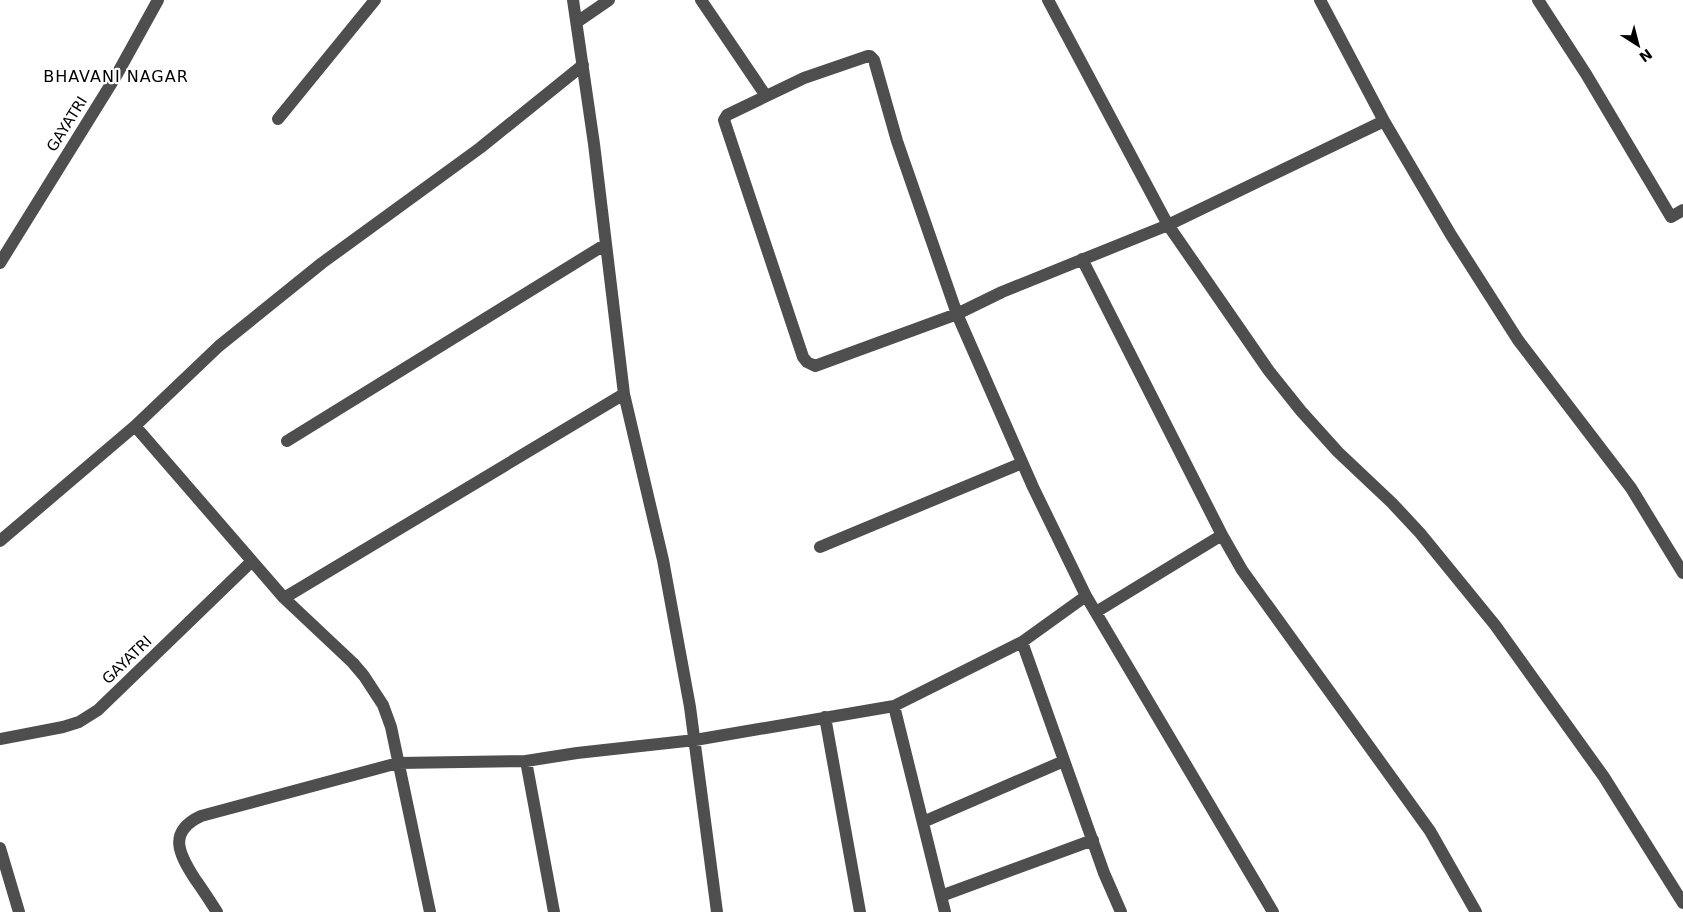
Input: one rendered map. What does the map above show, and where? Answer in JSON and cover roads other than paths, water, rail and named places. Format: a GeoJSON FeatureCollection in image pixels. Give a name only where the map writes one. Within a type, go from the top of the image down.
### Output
{"type":"FeatureCollection","features":[{"type":"Feature","properties":{"kind":"street","name":"GAYATRI"},"geometry":{"type":"LineString","coordinates":[[0,263],[116,76],[158,0]]}},
{"type":"Feature","properties":{"kind":"street"},"geometry":{"type":"LineString","coordinates":[[278,119],[375,0]]}},
{"type":"Feature","properties":{"kind":"street"},"geometry":{"type":"LineString","coordinates":[[573,0],[583,65],[624,394],[663,560],[690,707],[717,912]]}},
{"type":"Feature","properties":{"kind":"street"},"geometry":{"type":"LineString","coordinates":[[577,22],[609,0]]}},
{"type":"Feature","properties":{"kind":"street"},"geometry":{"type":"LineString","coordinates":[[701,0],[766,96]]}},
{"type":"Feature","properties":{"kind":"street"},"geometry":{"type":"LineString","coordinates":[[1048,0],[1168,225],[1269,370],[1300,411],[1338,452],[1392,503],[1420,533],[1495,625],[1604,776],[1683,903]]}},
{"type":"Feature","properties":{"kind":"street"},"geometry":{"type":"LineString","coordinates":[[1320,0],[1384,121],[1451,235],[1518,340],[1631,488],[1683,573]]}},
{"type":"Feature","properties":{"kind":"street"},"geometry":{"type":"LineString","coordinates":[[1538,0],[1586,74],[1671,217],[1683,210]]}},
{"type":"Feature","properties":{"kind":"street"},"geometry":{"type":"LineString","coordinates":[[1272,912],[1086,596],[1022,463],[957,314],[897,141],[872,58],[868,56],[821,72],[727,115],[724,120],[803,357],[807,362],[815,366],[957,314],[1002,292],[1168,225],[1384,121]]}},
{"type":"Feature","properties":{"kind":"street"},"geometry":{"type":"LineString","coordinates":[[0,540],[135,426],[219,346],[322,263],[480,148],[583,65]]}},
{"type":"Feature","properties":{"kind":"street"},"geometry":{"type":"LineString","coordinates":[[287,442],[606,244]]}},
{"type":"Feature","properties":{"kind":"street"},"geometry":{"type":"LineString","coordinates":[[1082,260],[1222,535],[1242,570],[1430,832],[1476,912]]}},
{"type":"Feature","properties":{"kind":"street"},"geometry":{"type":"LineString","coordinates":[[284,598],[624,394]]}},
{"type":"Feature","properties":{"kind":"street"},"geometry":{"type":"LineString","coordinates":[[135,426],[284,598],[353,663],[374,689],[383,705],[391,727],[430,912]]}},
{"type":"Feature","properties":{"kind":"street"},"geometry":{"type":"LineString","coordinates":[[820,547],[1022,463]]}},
{"type":"Feature","properties":{"kind":"street"},"geometry":{"type":"LineString","coordinates":[[1096,612],[1222,535]]}},
{"type":"Feature","properties":{"kind":"street","name":"GAYATRI"},"geometry":{"type":"LineString","coordinates":[[0,739],[63,727],[79,722],[98,710],[252,562]]}},
{"type":"Feature","properties":{"kind":"street"},"geometry":{"type":"LineString","coordinates":[[217,912],[184,862],[179,848],[180,836],[191,821],[201,816],[398,763],[526,761],[577,753],[695,740],[894,706],[1022,642],[1086,596]]}},
{"type":"Feature","properties":{"kind":"street"},"geometry":{"type":"LineString","coordinates":[[1022,642],[1104,873],[1121,912]]}},
{"type":"Feature","properties":{"kind":"street"},"geometry":{"type":"LineString","coordinates":[[894,706],[945,912]]}},
{"type":"Feature","properties":{"kind":"street"},"geometry":{"type":"LineString","coordinates":[[826,718],[860,912]]}},
{"type":"Feature","properties":{"kind":"street"},"geometry":{"type":"LineString","coordinates":[[526,761],[554,912]]}},
{"type":"Feature","properties":{"kind":"street"},"geometry":{"type":"LineString","coordinates":[[923,822],[1064,761]]}},
{"type":"Feature","properties":{"kind":"street"},"geometry":{"type":"LineString","coordinates":[[941,896],[1092,840]]}},
{"type":"Feature","properties":{"kind":"street"},"geometry":{"type":"LineString","coordinates":[[0,848],[19,912]]}},
{"type":"Feature","properties":{"kind":"district","name":"BHAVANI NAGAR"},"geometry":{"type":"Point","coordinates":[116,76]}}]}
